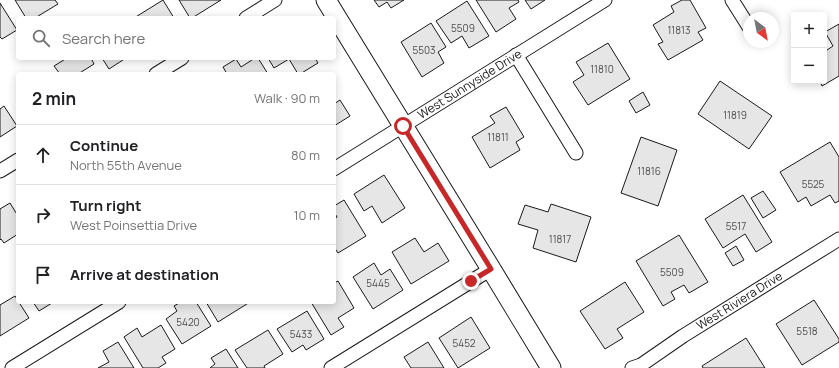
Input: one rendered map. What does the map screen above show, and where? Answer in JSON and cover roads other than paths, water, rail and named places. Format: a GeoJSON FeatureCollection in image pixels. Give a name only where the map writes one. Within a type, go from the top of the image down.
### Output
{"type":"FeatureCollection","features":[{"type":"Feature","properties":{"kind":"street"},"geometry":{"type":"LineString","coordinates":[[249,16],[275,0]]}},
{"type":"Feature","properties":{"kind":"street"},"geometry":{"type":"LineString","coordinates":[[326,0],[336,16]]}},
{"type":"Feature","properties":{"kind":"street","name":"West Sunnyside Drive"},"geometry":{"type":"LineString","coordinates":[[336,168],[606,0]]}},
{"type":"Feature","properties":{"kind":"street"},"geometry":{"type":"LineString","coordinates":[[732,0],[743,17]]}},
{"type":"Feature","properties":{"kind":"street"},"geometry":{"type":"LineString","coordinates":[[336,16],[551,368]]}},
{"type":"Feature","properties":{"kind":"street"},"geometry":{"type":"LineString","coordinates":[[516,55],[576,153]]}},
{"type":"Feature","properties":{"kind":"street"},"geometry":{"type":"LineString","coordinates":[[159,72],[179,60]]}},
{"type":"Feature","properties":{"kind":"street"},"geometry":{"type":"LineString","coordinates":[[0,171],[16,161]]}},
{"type":"Feature","properties":{"kind":"street","name":"West Riviera Drive"},"geometry":{"type":"LineString","coordinates":[[637,367],[839,239]]}},
{"type":"Feature","properties":{"kind":"street"},"geometry":{"type":"LineString","coordinates":[[331,368],[491,269]]}},
{"type":"Feature","properties":{"kind":"street"},"geometry":{"type":"LineString","coordinates":[[12,368],[116,304]]}}]}
